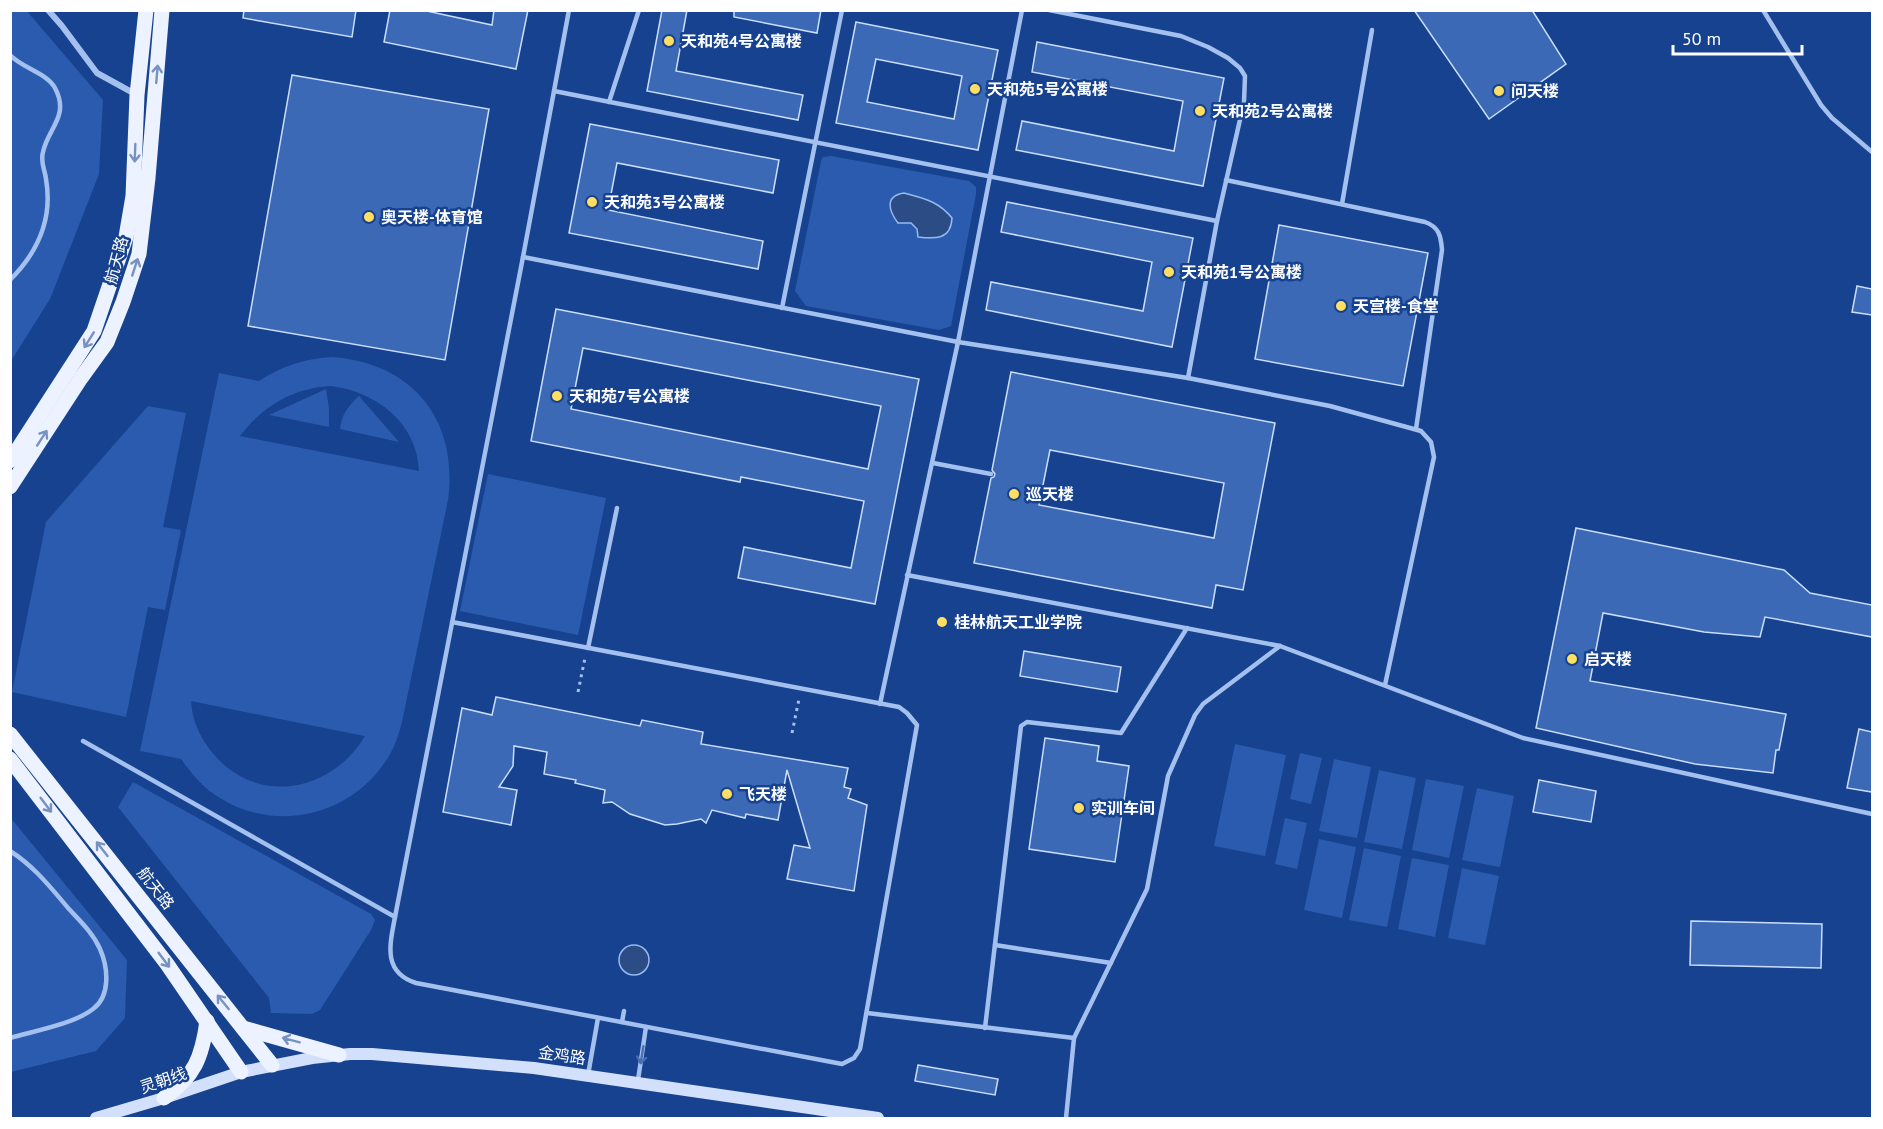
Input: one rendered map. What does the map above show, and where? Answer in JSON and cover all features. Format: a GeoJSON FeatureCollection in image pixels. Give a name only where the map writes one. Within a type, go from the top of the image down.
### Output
{"type":"FeatureCollection","features":[{"type":"Feature","properties":{"kind":"main road","name":"航天路"},"geometry":{"type":"LineString","coordinates":[[10,461],[94,331],[126,237],[133,196],[137,95],[146,10]]}},
{"type":"Feature","properties":{"kind":"main road","name":"航天路"},"geometry":{"type":"LineString","coordinates":[[10,487],[107,342],[140,254],[162,10]]}},
{"type":"Feature","properties":{"kind":"main road","name":"航天路"},"geometry":{"type":"LineString","coordinates":[[10,734],[272,1065]]}},
{"type":"Feature","properties":{"kind":"main road"},"geometry":{"type":"LineString","coordinates":[[10,759],[160,955],[241,1072]]}},
{"type":"Feature","properties":{"kind":"main road"},"geometry":{"type":"LineString","coordinates":[[164,1098],[187,1079],[195,1067],[202,1050],[207,1021]]}},
{"type":"Feature","properties":{"kind":"main road"},"geometry":{"type":"LineString","coordinates":[[243,1028],[339,1055]]}},
{"type":"Feature","properties":{"kind":"main road","name":"金鸡路"},"geometry":{"type":"LineString","coordinates":[[241,1072],[339,1055],[385,1054],[534,1068],[878,1119]]}},
{"type":"Feature","properties":{"kind":"main road","name":"灵朝线"},"geometry":{"type":"LineString","coordinates":[[96,1119],[241,1072]]}},
{"type":"Feature","properties":{"kind":"street"},"geometry":{"type":"LineString","coordinates":[[48,10],[97,73],[137,95]]}},
{"type":"Feature","properties":{"kind":"lane"},"geometry":{"type":"LineString","coordinates":[[452,622],[899,707],[911,717],[917,725],[858,1054],[842,1064],[410,981],[397,970],[390,957],[389,949],[395,917],[452,622],[524,257],[569,10]]}},
{"type":"Feature","properties":{"kind":"lane"},"geometry":{"type":"LineString","coordinates":[[609,102],[639,10]]}},
{"type":"Feature","properties":{"kind":"lane"},"geometry":{"type":"LineString","coordinates":[[782,308],[842,10]]}},
{"type":"Feature","properties":{"kind":"lane"},"geometry":{"type":"LineString","coordinates":[[880,704],[958,342],[1022,10]]}},
{"type":"Feature","properties":{"kind":"lane"},"geometry":{"type":"LineString","coordinates":[[1049,10],[1181,36],[1208,47],[1240,68],[1245,76],[1245,95],[1217,222],[1188,378]]}},
{"type":"Feature","properties":{"kind":"lane"},"geometry":{"type":"LineString","coordinates":[[1762,10],[1821,105],[1832,118],[1872,152]]}},
{"type":"Feature","properties":{"kind":"lane"},"geometry":{"type":"LineString","coordinates":[[1342,204],[1372,30]]}},
{"type":"Feature","properties":{"kind":"lane"},"geometry":{"type":"LineString","coordinates":[[10,55],[54,86],[61,105],[56,126],[43,149],[41,162],[46,179],[48,207],[43,233],[20,270],[10,280]]}},
{"type":"Feature","properties":{"kind":"lane"},"geometry":{"type":"LineString","coordinates":[[554,91],[1217,222]]}},
{"type":"Feature","properties":{"kind":"lane"},"geometry":{"type":"LineString","coordinates":[[1226,180],[1425,222],[1432,224],[1439,232],[1443,250],[1416,429]]}},
{"type":"Feature","properties":{"kind":"lane"},"geometry":{"type":"LineString","coordinates":[[524,257],[958,342],[1188,378],[1330,406],[1421,431],[1431,442],[1434,457],[1384,686]]}},
{"type":"Feature","properties":{"kind":"lane"},"geometry":{"type":"LineString","coordinates":[[933,463],[992,474]]}},
{"type":"Feature","properties":{"kind":"lane"},"geometry":{"type":"LineString","coordinates":[[588,648],[617,508]]}},
{"type":"Feature","properties":{"kind":"lane"},"geometry":{"type":"LineString","coordinates":[[907,575],[1280,646],[1523,738],[1872,814]]}},
{"type":"Feature","properties":{"kind":"lane"},"geometry":{"type":"LineString","coordinates":[[985,1028],[1021,726],[1027,722],[1121,733],[1188,628]]}},
{"type":"Feature","properties":{"kind":"lane"},"geometry":{"type":"LineString","coordinates":[[1066,1119],[1074,1038],[1147,889],[1172,765],[1203,704],[1280,646]]}},
{"type":"Feature","properties":{"kind":"lane"},"geometry":{"type":"LineString","coordinates":[[83,741],[395,917]]}},
{"type":"Feature","properties":{"kind":"lane"},"geometry":{"type":"LineString","coordinates":[[10,851],[26,861],[90,932],[100,948],[106,978],[103,996],[93,1009],[62,1024],[10,1038]]}},
{"type":"Feature","properties":{"kind":"lane"},"geometry":{"type":"LineString","coordinates":[[995,945],[1111,963]]}},
{"type":"Feature","properties":{"kind":"lane"},"geometry":{"type":"LineString","coordinates":[[622,1022],[624,1011]]}},
{"type":"Feature","properties":{"kind":"lane"},"geometry":{"type":"LineString","coordinates":[[867,1013],[1074,1038]]}},
{"type":"Feature","properties":{"kind":"lane"},"geometry":{"type":"LineString","coordinates":[[588,1076],[598,1018]]}},
{"type":"Feature","properties":{"kind":"lane"},"geometry":{"type":"LineString","coordinates":[[637,1084],[646,1027]]}},
{"type":"Feature","properties":{"kind":"path"},"geometry":{"type":"LineString","coordinates":[[578,692],[588,648]]}},
{"type":"Feature","properties":{"kind":"path"},"geometry":{"type":"LineString","coordinates":[[792,733],[801,688]]}},
{"type":"Feature","properties":{"kind":"shaded area"},"geometry":{"type":"Polygon","coordinates":[[[26,10],[103,100],[99,174],[50,299],[11,361],[10,11],[26,10]]]}},
{"type":"Feature","properties":{"kind":"shaded area"},"geometry":{"type":"Polygon","coordinates":[[[831,156],[969,181],[976,187],[951,326],[939,330],[806,306],[795,291],[821,161],[823,157],[831,156]]]}},
{"type":"Feature","properties":{"kind":"shaded area"},"geometry":{"type":"Polygon","coordinates":[[[904,193],[931,201],[942,208],[952,218],[949,231],[936,238],[918,237],[917,229],[911,223],[898,223],[892,214],[890,205],[893,197],[904,193]]]}},
{"type":"Feature","properties":{"kind":"shaded area"},"geometry":{"type":"Polygon","coordinates":[[[321,358],[360,361],[385,370],[407,383],[424,400],[437,421],[446,445],[449,471],[448,500],[402,722],[389,756],[374,776],[356,793],[335,805],[313,813],[289,816],[266,815],[242,809],[220,798],[198,780],[181,759],[140,751],[219,373],[259,381],[285,367],[321,358]],[[331,386],[304,390],[280,400],[249,425],[240,436],[419,471],[411,438],[391,412],[363,395],[331,386]],[[191,701],[196,724],[212,752],[235,773],[255,782],[275,786],[296,785],[316,779],[335,769],[365,736],[364,736],[191,701]]]}},
{"type":"Feature","properties":{"kind":"shaded area"},"geometry":{"type":"Polygon","coordinates":[[[326,389],[329,427],[269,415],[326,389]]]}},
{"type":"Feature","properties":{"kind":"shaded area"},"geometry":{"type":"Polygon","coordinates":[[[359,396],[399,442],[340,429],[346,411],[359,396]]]}},
{"type":"Feature","properties":{"kind":"shaded area"},"geometry":{"type":"Polygon","coordinates":[[[148,406],[186,413],[163,527],[181,530],[165,610],[148,607],[126,717],[12,692],[46,522],[148,406]]]}},
{"type":"Feature","properties":{"kind":"shaded area"},"geometry":{"type":"Polygon","coordinates":[[[488,474],[606,498],[578,635],[460,611],[488,474]]]}},
{"type":"Feature","properties":{"kind":"shaded area"},"geometry":{"type":"Polygon","coordinates":[[[1235,744],[1286,755],[1265,856],[1214,846],[1235,744]]]}},
{"type":"Feature","properties":{"kind":"shaded area"},"geometry":{"type":"Polygon","coordinates":[[[1300,753],[1322,758],[1311,804],[1290,799],[1300,753]]]}},
{"type":"Feature","properties":{"kind":"shaded area"},"geometry":{"type":"Polygon","coordinates":[[[1334,759],[1371,767],[1357,838],[1319,831],[1334,759]]]}},
{"type":"Feature","properties":{"kind":"shaded area"},"geometry":{"type":"Polygon","coordinates":[[[1379,770],[1416,778],[1402,849],[1364,842],[1379,770]]]}},
{"type":"Feature","properties":{"kind":"shaded area"},"geometry":{"type":"Polygon","coordinates":[[[1426,779],[1464,786],[1449,858],[1412,850],[1426,779]]]}},
{"type":"Feature","properties":{"kind":"shaded area"},"geometry":{"type":"Polygon","coordinates":[[[133,782],[371,914],[375,920],[371,930],[320,1010],[312,1014],[271,1013],[269,998],[118,807],[133,782]]]}},
{"type":"Feature","properties":{"kind":"shaded area"},"geometry":{"type":"Polygon","coordinates":[[[1477,788],[1514,796],[1500,867],[1462,860],[1477,788]]]}},
{"type":"Feature","properties":{"kind":"shaded area"},"geometry":{"type":"Polygon","coordinates":[[[10,817],[127,960],[125,1018],[96,1051],[11,1072],[10,817]]]}},
{"type":"Feature","properties":{"kind":"shaded area"},"geometry":{"type":"Polygon","coordinates":[[[1285,818],[1307,823],[1297,869],[1275,864],[1285,818]]]}},
{"type":"Feature","properties":{"kind":"shaded area"},"geometry":{"type":"Polygon","coordinates":[[[1319,839],[1356,847],[1342,918],[1304,910],[1319,839]]]}},
{"type":"Feature","properties":{"kind":"shaded area"},"geometry":{"type":"Polygon","coordinates":[[[1364,848],[1401,856],[1387,927],[1349,920],[1364,848]]]}},
{"type":"Feature","properties":{"kind":"shaded area"},"geometry":{"type":"Polygon","coordinates":[[[1412,858],[1449,865],[1435,937],[1398,929],[1412,858]]]}},
{"type":"Feature","properties":{"kind":"shaded area"},"geometry":{"type":"Polygon","coordinates":[[[1462,868],[1499,876],[1485,945],[1448,938],[1462,868]]]}},
{"type":"Feature","properties":{"kind":"shaded area"},"geometry":{"type":"Polygon","coordinates":[[[634,945],[645,949],[649,960],[645,971],[634,975],[623,971],[619,960],[623,949],[634,945]]]}},
{"type":"Feature","properties":{"kind":"building"},"geometry":{"type":"Polygon","coordinates":[[[244,10],[356,10],[352,37],[243,18],[244,10]]]}},
{"type":"Feature","properties":{"kind":"building"},"geometry":{"type":"Polygon","coordinates":[[[390,10],[422,10],[492,25],[494,10],[528,10],[516,69],[384,42],[390,10]]]}},
{"type":"Feature","properties":{"kind":"building","name":"天和苑4号公寓楼"},"geometry":{"type":"Polygon","coordinates":[[[662,10],[687,10],[676,71],[803,95],[798,120],[647,91],[662,10]]]}},
{"type":"Feature","properties":{"kind":"building","name":"天和苑4号公寓楼"},"geometry":{"type":"Polygon","coordinates":[[[734,10],[821,10],[817,33],[734,17],[734,10]]]}},
{"type":"Feature","properties":{"kind":"building","name":"问天楼"},"geometry":{"type":"Polygon","coordinates":[[[1414,10],[1532,10],[1566,64],[1489,119],[1414,10]]]}},
{"type":"Feature","properties":{"kind":"building","name":"天和苑5号公寓楼"},"geometry":{"type":"Polygon","coordinates":[[[856,22],[998,50],[978,150],[836,123],[856,22]],[[876,59],[867,102],[954,119],[962,76],[876,59]]]}},
{"type":"Feature","properties":{"kind":"building","name":"天和苑2号公寓楼"},"geometry":{"type":"Polygon","coordinates":[[[1037,42],[1224,78],[1203,186],[1016,150],[1022,121],[1174,151],[1183,101],[1032,72],[1037,42]]]}},
{"type":"Feature","properties":{"kind":"building","name":"奥天楼-体育馆"},"geometry":{"type":"Polygon","coordinates":[[[292,75],[489,109],[445,360],[248,326],[292,75]]]}},
{"type":"Feature","properties":{"kind":"building","name":"天和苑3号公寓楼"},"geometry":{"type":"Polygon","coordinates":[[[590,124],[779,160],[773,193],[617,163],[608,210],[763,241],[758,269],[569,233],[590,124]]]}},
{"type":"Feature","properties":{"kind":"building","name":"天和苑1号公寓楼"},"geometry":{"type":"Polygon","coordinates":[[[1007,202],[1193,238],[1172,347],[986,310],[991,282],[1143,311],[1152,262],[1001,232],[1007,202]]]}},
{"type":"Feature","properties":{"kind":"building","name":"天宫楼-食堂"},"geometry":{"type":"Polygon","coordinates":[[[1279,225],[1428,253],[1403,386],[1255,359],[1279,225]]]}},
{"type":"Feature","properties":{"kind":"building"},"geometry":{"type":"Polygon","coordinates":[[[1857,286],[1872,289],[1872,315],[1852,312],[1857,286]]]}},
{"type":"Feature","properties":{"kind":"building"},"geometry":{"type":"Polygon","coordinates":[[[556,309],[919,379],[875,604],[738,578],[744,547],[851,568],[864,501],[741,477],[740,482],[531,441],[556,309]],[[583,348],[571,409],[868,469],[881,406],[583,348]]]}},
{"type":"Feature","properties":{"kind":"building","name":"巡天楼"},"geometry":{"type":"Polygon","coordinates":[[[1011,372],[1275,423],[1243,590],[1216,585],[1212,608],[974,563],[991,478],[995,474],[992,470],[1011,372]],[[1050,450],[1039,505],[1214,538],[1224,483],[1050,450]]]}},
{"type":"Feature","properties":{"kind":"building","name":"启天楼"},"geometry":{"type":"Polygon","coordinates":[[[1576,528],[1784,570],[1810,593],[1872,605],[1872,637],[1765,617],[1760,637],[1704,632],[1603,613],[1590,681],[1786,714],[1779,750],[1776,750],[1773,773],[1695,764],[1536,728],[1576,528]]]}},
{"type":"Feature","properties":{"kind":"building"},"geometry":{"type":"Polygon","coordinates":[[[1024,651],[1121,667],[1117,692],[1020,676],[1024,651]]]}},
{"type":"Feature","properties":{"kind":"building","name":"飞天楼"},"geometry":{"type":"Polygon","coordinates":[[[496,697],[640,726],[642,720],[703,732],[701,744],[848,768],[844,787],[851,789],[848,798],[867,805],[854,891],[787,879],[794,845],[810,848],[787,770],[778,820],[746,814],[745,818],[712,810],[706,823],[701,819],[665,825],[630,814],[612,802],[603,803],[605,790],[575,783],[576,780],[544,774],[547,752],[514,746],[513,766],[499,787],[517,790],[511,825],[443,812],[462,708],[492,715],[496,697]]]}},
{"type":"Feature","properties":{"kind":"building"},"geometry":{"type":"Polygon","coordinates":[[[1859,729],[1872,732],[1872,792],[1847,788],[1859,729]]]}},
{"type":"Feature","properties":{"kind":"building","name":"实训车间"},"geometry":{"type":"Polygon","coordinates":[[[1045,738],[1099,746],[1097,761],[1129,766],[1115,862],[1029,849],[1045,738]]]}},
{"type":"Feature","properties":{"kind":"building"},"geometry":{"type":"Polygon","coordinates":[[[1539,780],[1596,791],[1591,822],[1533,812],[1539,780]]]}},
{"type":"Feature","properties":{"kind":"building"},"geometry":{"type":"Polygon","coordinates":[[[1691,921],[1822,924],[1821,968],[1690,965],[1691,921]]]}},
{"type":"Feature","properties":{"kind":"building"},"geometry":{"type":"Polygon","coordinates":[[[918,1065],[998,1079],[995,1095],[915,1081],[918,1065]]]}},
{"type":"Feature","properties":{"kind":"place","name":"天和苑4号公寓楼"},"geometry":{"type":"Point","coordinates":[669,41]}},
{"type":"Feature","properties":{"kind":"place","name":"天和苑5号公寓楼"},"geometry":{"type":"Point","coordinates":[975,89]}},
{"type":"Feature","properties":{"kind":"place","name":"问天楼"},"geometry":{"type":"Point","coordinates":[1499,91]}},
{"type":"Feature","properties":{"kind":"place","name":"天和苑2号公寓楼"},"geometry":{"type":"Point","coordinates":[1200,111]}},
{"type":"Feature","properties":{"kind":"place","name":"天和苑3号公寓楼"},"geometry":{"type":"Point","coordinates":[592,202]}},
{"type":"Feature","properties":{"kind":"place","name":"奥天楼-体育馆"},"geometry":{"type":"Point","coordinates":[369,217]}},
{"type":"Feature","properties":{"kind":"place","name":"天和苑1号公寓楼"},"geometry":{"type":"Point","coordinates":[1169,272]}},
{"type":"Feature","properties":{"kind":"place","name":"天宫楼-食堂"},"geometry":{"type":"Point","coordinates":[1341,306]}},
{"type":"Feature","properties":{"kind":"place","name":"天和苑7号公寓楼"},"geometry":{"type":"Point","coordinates":[557,396]}},
{"type":"Feature","properties":{"kind":"place","name":"巡天楼"},"geometry":{"type":"Point","coordinates":[1014,494]}},
{"type":"Feature","properties":{"kind":"place","name":"桂林航天工业学院"},"geometry":{"type":"Point","coordinates":[942,622]}},
{"type":"Feature","properties":{"kind":"place","name":"启天楼"},"geometry":{"type":"Point","coordinates":[1572,659]}},
{"type":"Feature","properties":{"kind":"place","name":"飞天楼"},"geometry":{"type":"Point","coordinates":[727,794]}},
{"type":"Feature","properties":{"kind":"place","name":"实训车间"},"geometry":{"type":"Point","coordinates":[1079,808]}}]}
